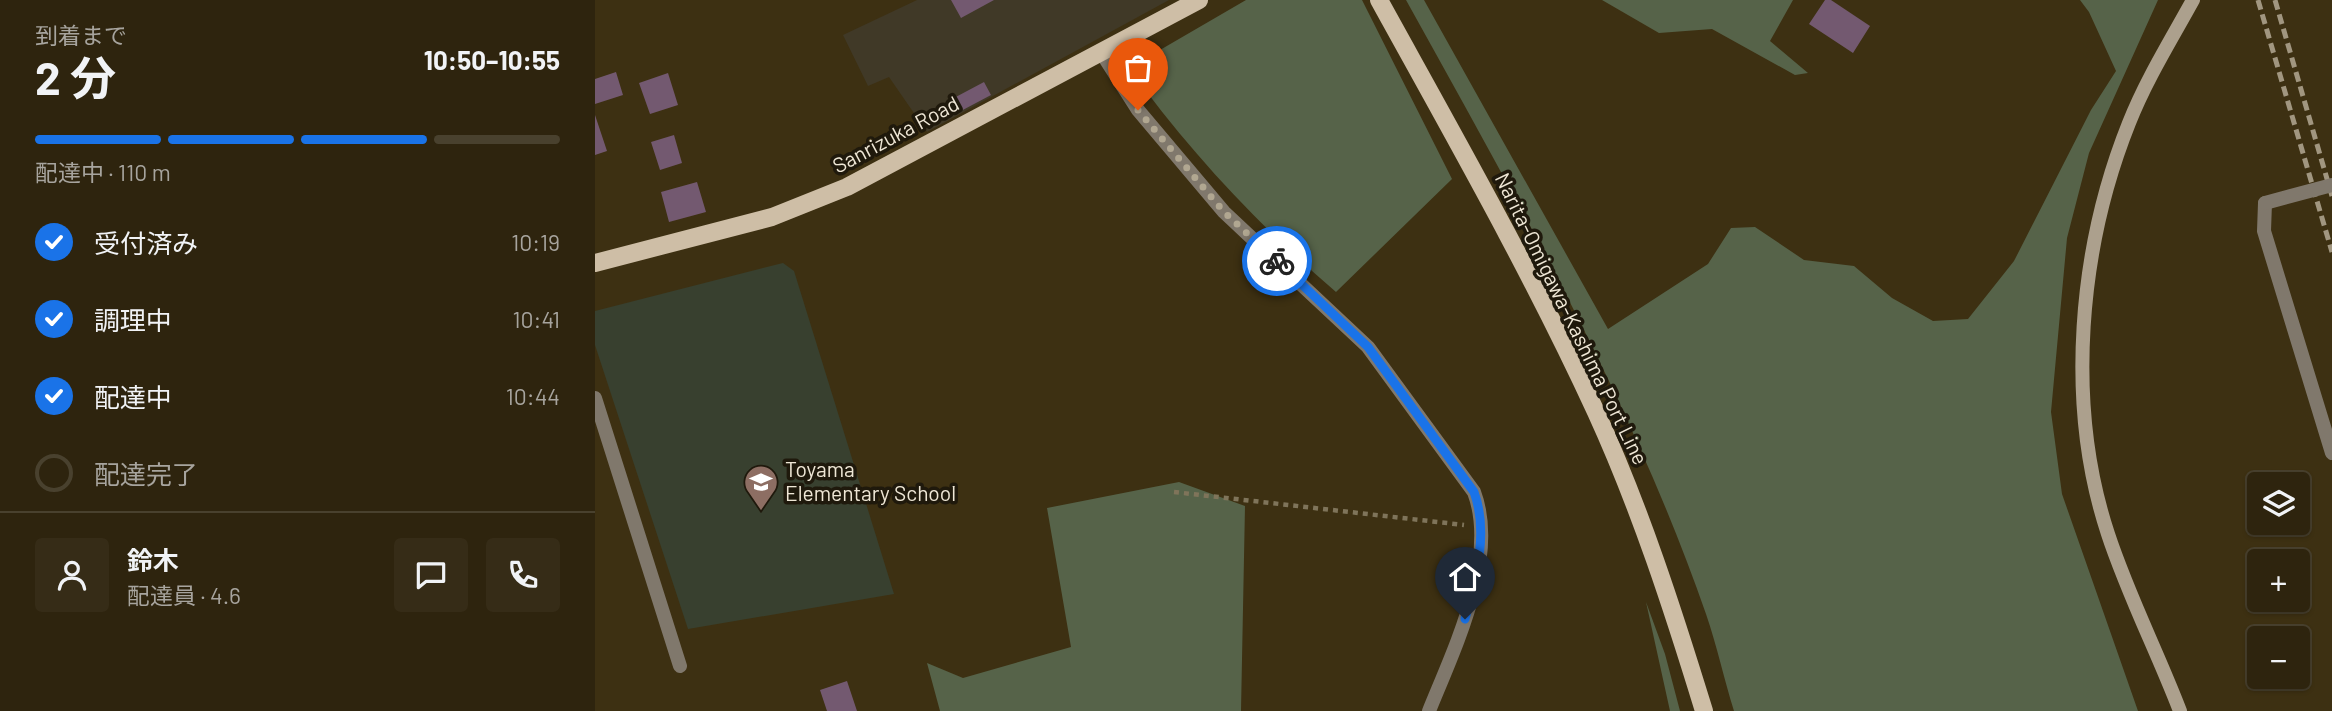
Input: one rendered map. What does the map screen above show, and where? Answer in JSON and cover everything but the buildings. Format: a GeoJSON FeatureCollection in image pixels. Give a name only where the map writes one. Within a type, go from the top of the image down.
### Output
{"type":"FeatureCollection","features":[{"type":"Feature","properties":{"kind":"main road","name":"Sanrizuka Road"},"geometry":{"type":"LineString","coordinates":[[595,262],[772,217],[846,187],[1199,0]]}},
{"type":"Feature","properties":{"kind":"main road","name":"Narita-Omigawa-Kashima Port Line"},"geometry":{"type":"LineString","coordinates":[[1379,0],[1487,197],[1596,414],[1648,542],[1704,711]]}},
{"type":"Feature","properties":{"kind":"street"},"geometry":{"type":"LineString","coordinates":[[2180,711],[2130,597],[2106,531],[2086,418],[2083,349],[2089,264],[2105,196],[2129,122],[2193,0]]}},
{"type":"Feature","properties":{"kind":"street"},"geometry":{"type":"LineString","coordinates":[[1101,52],[1138,110],[1188,173],[1224,212],[1368,347],[1393,377],[1474,492],[1482,533],[1468,609],[1429,711]]}},
{"type":"Feature","properties":{"kind":"street"},"geometry":{"type":"LineString","coordinates":[[2332,185],[2265,203],[2264,231],[2332,453]]}},
{"type":"Feature","properties":{"kind":"street"},"geometry":{"type":"LineString","coordinates":[[595,398],[680,666]]}},
{"type":"Feature","properties":{"kind":"path"},"geometry":{"type":"LineString","coordinates":[[1174,492],[1467,526],[1481,519]]}},
{"type":"Feature","properties":{"kind":"shaded area"},"geometry":{"type":"Polygon","coordinates":[[[917,0],[1169,0],[927,132],[889,77],[868,86],[843,35],[917,0]]]}},
{"type":"Feature","properties":{"kind":"green space"},"geometry":{"type":"Polygon","coordinates":[[[1246,0],[1362,0],[1452,179],[1336,292],[1279,241],[1200,158],[1129,68],[1246,0]]]}},
{"type":"Feature","properties":{"kind":"green space"},"geometry":{"type":"Polygon","coordinates":[[[1406,0],[1424,0],[1608,329],[1708,264],[1731,228],[1755,227],[1804,260],[1854,266],[1892,298],[1933,321],[1968,319],[2014,261],[2091,110],[2116,71],[2089,12],[2080,0],[2158,0],[2089,153],[2067,238],[2051,412],[2062,494],[2138,711],[1734,711],[1706,614],[1643,455],[1569,301],[1406,0]]]}},
{"type":"Feature","properties":{"kind":"green space"},"geometry":{"type":"Polygon","coordinates":[[[1602,0],[1793,0],[1770,41],[1808,73],[1795,75],[1712,29],[1659,33],[1602,0]]]}},
{"type":"Feature","properties":{"kind":"green space","name":"Toyama Elementary School"},"geometry":{"type":"Polygon","coordinates":[[[783,263],[794,271],[894,594],[688,629],[595,345],[595,311],[783,263]]]}},
{"type":"Feature","properties":{"kind":"green space"},"geometry":{"type":"Polygon","coordinates":[[[1179,482],[1245,506],[1241,711],[940,711],[927,663],[963,678],[1071,647],[1047,508],[1179,482]]]}},
{"type":"Feature","properties":{"kind":"green space"},"geometry":{"type":"Polygon","coordinates":[[[1646,602],[1665,654],[1680,711],[1670,711],[1646,602]]]}},
{"type":"Feature","properties":{"kind":"railway"},"geometry":{"type":"LineString","coordinates":[[2258,0],[2332,252]]}},
{"type":"Feature","properties":{"kind":"railway"},"geometry":{"type":"LineString","coordinates":[[2275,0],[2332,196]]}},
{"type":"Feature","properties":{"kind":"way so far"},"geometry":{"type":"LineString","coordinates":[[1138,110],[1179,163],[1224,212],[1277,261]]}},
{"type":"Feature","properties":{"kind":"place","name":"Toyama Elementary School"},"geometry":{"type":"Point","coordinates":[761,512]}},
{"type":"Feature","properties":{"kind":"route"},"geometry":{"type":"LineString","coordinates":[[1277,261],[1368,347],[1393,377],[1474,492],[1479,505],[1482,533],[1465,619]]}}]}
